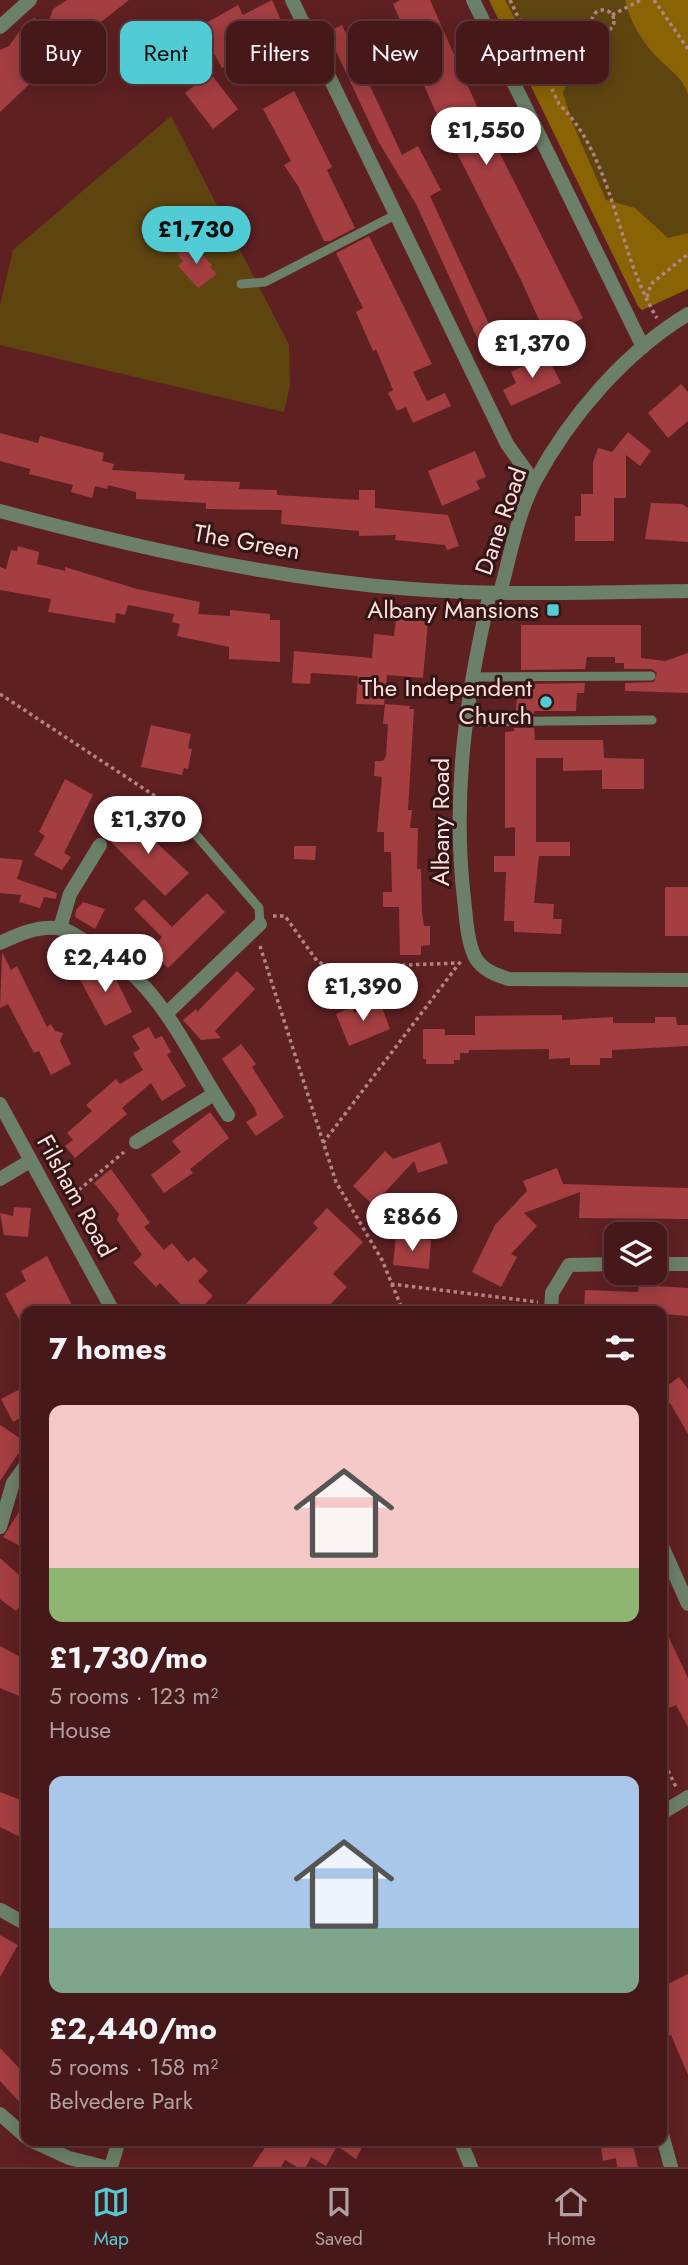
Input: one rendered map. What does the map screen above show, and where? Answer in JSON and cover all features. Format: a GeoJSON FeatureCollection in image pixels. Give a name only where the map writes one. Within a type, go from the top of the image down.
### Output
{"type":"FeatureCollection","features":[{"type":"Feature","properties":{"kind":"street"},"geometry":{"type":"LineString","coordinates":[[0,27],[30,0]]}},
{"type":"Feature","properties":{"kind":"street"},"geometry":{"type":"LineString","coordinates":[[292,0],[507,444],[534,482]]}},
{"type":"Feature","properties":{"kind":"street"},"geometry":{"type":"LineString","coordinates":[[473,0],[483,21]]}},
{"type":"Feature","properties":{"kind":"street"},"geometry":{"type":"LineString","coordinates":[[514,84],[643,347]]}},
{"type":"Feature","properties":{"kind":"street","name":"Dane Road"},"geometry":{"type":"LineString","coordinates":[[495,593],[534,482],[570,426],[616,372],[664,328],[688,314]]}},
{"type":"Feature","properties":{"kind":"street","name":"The Green"},"geometry":{"type":"LineString","coordinates":[[0,512],[196,558],[396,587],[495,593],[688,591]]}},
{"type":"Feature","properties":{"kind":"street","name":"Albany Road"},"geometry":{"type":"LineString","coordinates":[[473,953],[459,851],[465,722],[472,677],[495,593]]}},
{"type":"Feature","properties":{"kind":"street"},"geometry":{"type":"LineString","coordinates":[[60,928],[70,894],[100,845]]}},
{"type":"Feature","properties":{"kind":"street"},"geometry":{"type":"LineString","coordinates":[[167,1013],[259,926]]}},
{"type":"Feature","properties":{"kind":"street"},"geometry":{"type":"LineString","coordinates":[[0,943],[28,932],[60,928],[118,961],[149,989],[167,1013],[228,1115]]}},
{"type":"Feature","properties":{"kind":"street"},"geometry":{"type":"LineString","coordinates":[[473,953],[483,967],[509,979],[688,980]]}},
{"type":"Feature","properties":{"kind":"street"},"geometry":{"type":"LineString","coordinates":[[136,1142],[214,1094]]}},
{"type":"Feature","properties":{"kind":"street","name":"Filsham Road"},"geometry":{"type":"LineString","coordinates":[[0,1104],[110,1306]]}},
{"type":"Feature","properties":{"kind":"street"},"geometry":{"type":"LineString","coordinates":[[0,1179],[30,1161]]}},
{"type":"Feature","properties":{"kind":"street"},"geometry":{"type":"LineString","coordinates":[[551,1306],[552,1293],[569,1265],[604,1264]]}},
{"type":"Feature","properties":{"kind":"street"},"geometry":{"type":"LineString","coordinates":[[667,1264],[688,1264]]}},
{"type":"Feature","properties":{"kind":"street"},"geometry":{"type":"LineString","coordinates":[[0,1527],[13,1483],[21,1472]]}},
{"type":"Feature","properties":{"kind":"street"},"geometry":{"type":"LineString","coordinates":[[667,1557],[688,1604]]}},
{"type":"Feature","properties":{"kind":"street"},"geometry":{"type":"LineString","coordinates":[[667,1810],[685,1799]]}},
{"type":"Feature","properties":{"kind":"street"},"geometry":{"type":"LineString","coordinates":[[1,1910],[21,1916]]}},
{"type":"Feature","properties":{"kind":"street"},"geometry":{"type":"LineString","coordinates":[[0,2114],[21,2133]]}},
{"type":"Feature","properties":{"kind":"street"},"geometry":{"type":"LineString","coordinates":[[43,2146],[69,2158],[105,2167]]}},
{"type":"Feature","properties":{"kind":"street"},"geometry":{"type":"LineString","coordinates":[[111,2167],[117,2146]]}},
{"type":"Feature","properties":{"kind":"street"},"geometry":{"type":"LineString","coordinates":[[462,2146],[471,2167]]}},
{"type":"Feature","properties":{"kind":"street"},"geometry":{"type":"LineString","coordinates":[[665,2146],[671,2167]]}},
{"type":"Feature","properties":{"kind":"lane"},"geometry":{"type":"LineString","coordinates":[[241,284],[265,282],[397,214]]}},
{"type":"Feature","properties":{"kind":"lane"},"geometry":{"type":"LineString","coordinates":[[472,677],[651,676]]}},
{"type":"Feature","properties":{"kind":"lane"},"geometry":{"type":"LineString","coordinates":[[465,722],[652,720]]}},
{"type":"Feature","properties":{"kind":"lane"},"geometry":{"type":"LineString","coordinates":[[172,807],[259,908],[259,926]]}},
{"type":"Feature","properties":{"kind":"path"},"geometry":{"type":"LineString","coordinates":[[510,0],[521,21]]}},
{"type":"Feature","properties":{"kind":"path"},"geometry":{"type":"LineString","coordinates":[[612,16],[641,0]]}},
{"type":"Feature","properties":{"kind":"path"},"geometry":{"type":"LineString","coordinates":[[654,0],[688,49]]}},
{"type":"Feature","properties":{"kind":"path"},"geometry":{"type":"LineString","coordinates":[[592,21],[593,16],[601,10],[612,16]]}},
{"type":"Feature","properties":{"kind":"path"},"geometry":{"type":"LineString","coordinates":[[609,30],[612,28],[612,16]]}},
{"type":"Feature","properties":{"kind":"path"},"geometry":{"type":"LineString","coordinates":[[550,84],[559,104],[572,117],[589,146],[647,297],[664,328]]}},
{"type":"Feature","properties":{"kind":"path"},"geometry":{"type":"LineString","coordinates":[[647,297],[652,284],[688,254]]}},
{"type":"Feature","properties":{"kind":"path"},"geometry":{"type":"LineString","coordinates":[[0,694],[172,807]]}},
{"type":"Feature","properties":{"kind":"path"},"geometry":{"type":"LineString","coordinates":[[401,1306],[370,1239],[336,1182],[263,959],[259,926],[276,913],[282,914],[317,961],[330,968],[457,963]]}},
{"type":"Feature","properties":{"kind":"path"},"geometry":{"type":"LineString","coordinates":[[323,1143],[442,987],[457,963],[473,953]]}},
{"type":"Feature","properties":{"kind":"path"},"geometry":{"type":"LineString","coordinates":[[57,1209],[136,1142]]}},
{"type":"Feature","properties":{"kind":"path"},"geometry":{"type":"LineString","coordinates":[[391,1284],[544,1306]]}},
{"type":"Feature","properties":{"kind":"path"},"geometry":{"type":"LineString","coordinates":[[667,1767],[685,1799]]}},
{"type":"Feature","properties":{"kind":"shaded area"},"geometry":{"type":"Polygon","coordinates":[[[489,0],[688,0],[688,289],[642,310],[638,306],[530,84],[609,84],[609,21],[499,21],[489,0]]]}},
{"type":"Feature","properties":{"kind":"shaded area"},"geometry":{"type":"Polygon","coordinates":[[[489,0],[505,0],[516,21],[499,21],[489,0]]]}},
{"type":"Feature","properties":{"kind":"shaded area"},"geometry":{"type":"Polygon","coordinates":[[[625,0],[688,0],[688,95],[678,77],[644,41],[632,21],[625,0]]]}},
{"type":"Feature","properties":{"kind":"shaded area"},"geometry":{"type":"Polygon","coordinates":[[[530,84],[566,84],[563,93],[572,122],[606,200],[635,208],[668,238],[688,233],[688,289],[642,310],[530,84]]]}},
{"type":"Feature","properties":{"kind":"shaded area"},"geometry":{"type":"Polygon","coordinates":[[[171,116],[289,345],[290,385],[284,412],[0,345],[0,305],[13,250],[171,116]]]}},
{"type":"Feature","properties":{"kind":"building"},"geometry":{"type":"Polygon","coordinates":[[[67,0],[129,0],[102,21],[49,21],[53,9],[67,0]]]}},
{"type":"Feature","properties":{"kind":"building"},"geometry":{"type":"Polygon","coordinates":[[[272,0],[281,21],[226,21],[226,66],[222,68],[212,50],[212,21],[210,21],[238,5],[243,15],[272,0]]]}},
{"type":"Feature","properties":{"kind":"building"},"geometry":{"type":"Polygon","coordinates":[[[400,0],[430,0],[439,21],[400,21],[393,4],[400,0]]]}},
{"type":"Feature","properties":{"kind":"building"},"geometry":{"type":"Polygon","coordinates":[[[342,25],[348,38],[348,77],[334,47],[334,29],[342,25]]]}},
{"type":"Feature","properties":{"kind":"building"},"geometry":{"type":"Polygon","coordinates":[[[442,27],[456,59],[456,84],[467,84],[583,318],[539,341],[530,325],[539,320],[521,280],[456,151],[454,153],[423,84],[442,84],[442,27]]]}},
{"type":"Feature","properties":{"kind":"building"},"geometry":{"type":"Polygon","coordinates":[[[21,29],[21,84],[30,84],[0,112],[0,50],[9,46],[21,29]]]}},
{"type":"Feature","properties":{"kind":"building"},"geometry":{"type":"Polygon","coordinates":[[[212,76],[238,109],[213,129],[185,93],[196,84],[212,84],[212,76]]]}},
{"type":"Feature","properties":{"kind":"building"},"geometry":{"type":"Polygon","coordinates":[[[351,84],[369,84],[402,155],[418,146],[441,190],[430,196],[500,348],[485,355],[416,204],[378,141],[351,84]]]}},
{"type":"Feature","properties":{"kind":"building"},"geometry":{"type":"Polygon","coordinates":[[[294,91],[332,167],[327,170],[355,228],[330,241],[324,241],[298,186],[284,165],[291,161],[263,109],[294,91]]]}},
{"type":"Feature","properties":{"kind":"building"},"geometry":{"type":"Polygon","coordinates":[[[369,236],[432,364],[413,372],[427,401],[445,393],[451,406],[413,423],[406,407],[397,411],[388,393],[393,390],[376,349],[373,351],[356,312],[363,308],[336,253],[369,236]]]}},
{"type":"Feature","properties":{"kind":"building"},"geometry":{"type":"Polygon","coordinates":[[[191,242],[217,274],[198,288],[178,266],[183,261],[177,254],[191,242]]]}},
{"type":"Feature","properties":{"kind":"building"},"geometry":{"type":"Polygon","coordinates":[[[546,354],[561,383],[511,406],[503,390],[516,383],[511,372],[546,354]]]}},
{"type":"Feature","properties":{"kind":"building"},"geometry":{"type":"Polygon","coordinates":[[[681,384],[688,392],[688,421],[668,438],[648,413],[681,384]]]}},
{"type":"Feature","properties":{"kind":"building"},"geometry":{"type":"Polygon","coordinates":[[[628,432],[651,451],[640,466],[626,455],[626,498],[614,498],[614,541],[575,541],[575,516],[581,516],[581,494],[593,494],[593,462],[598,448],[612,452],[628,432]]]}},
{"type":"Feature","properties":{"kind":"building"},"geometry":{"type":"Polygon","coordinates":[[[0,433],[38,443],[40,436],[104,453],[102,461],[114,464],[112,470],[185,474],[184,480],[240,482],[239,489],[277,490],[277,495],[359,500],[359,490],[375,490],[375,508],[448,515],[459,546],[447,550],[445,545],[395,540],[396,535],[359,536],[359,531],[281,524],[282,510],[206,509],[206,503],[136,499],[136,492],[108,485],[107,489],[95,486],[92,498],[71,492],[73,485],[29,474],[30,469],[0,461],[0,433]]]}},
{"type":"Feature","properties":{"kind":"building"},"geometry":{"type":"Polygon","coordinates":[[[475,451],[486,477],[476,481],[480,489],[442,506],[428,471],[475,451]]]}},
{"type":"Feature","properties":{"kind":"building"},"geometry":{"type":"Polygon","coordinates":[[[651,503],[682,504],[688,508],[688,542],[645,539],[651,503]]]}},
{"type":"Feature","properties":{"kind":"building"},"geometry":{"type":"Polygon","coordinates":[[[18,546],[39,552],[37,564],[65,571],[65,567],[137,589],[200,602],[198,614],[230,616],[230,610],[270,614],[270,620],[280,620],[280,662],[229,659],[229,647],[177,636],[180,624],[172,622],[174,614],[128,605],[125,615],[116,613],[115,623],[48,612],[51,599],[0,590],[0,567],[6,569],[11,550],[17,551],[18,546]]]}},
{"type":"Feature","properties":{"kind":"building"},"geometry":{"type":"Polygon","coordinates":[[[396,619],[428,621],[423,678],[387,675],[384,705],[356,704],[358,676],[311,673],[310,684],[292,683],[294,651],[372,658],[374,634],[394,636],[396,619]]]}},
{"type":"Feature","properties":{"kind":"building"},"geometry":{"type":"Polygon","coordinates":[[[521,625],[641,625],[641,658],[665,661],[688,653],[688,693],[625,691],[625,683],[654,682],[657,673],[652,669],[624,669],[624,663],[615,663],[615,657],[587,657],[585,669],[521,670],[521,625]]]}},
{"type":"Feature","properties":{"kind":"building"},"geometry":{"type":"Polygon","coordinates":[[[585,683],[584,693],[577,693],[576,711],[515,714],[519,684],[585,683]]]}},
{"type":"Feature","properties":{"kind":"building"},"geometry":{"type":"Polygon","coordinates":[[[385,704],[410,706],[409,709],[414,709],[408,810],[412,810],[410,828],[418,828],[417,869],[421,869],[422,913],[424,926],[430,926],[430,945],[421,946],[421,955],[400,955],[399,907],[383,907],[383,892],[392,892],[391,852],[384,852],[384,832],[377,832],[382,777],[374,776],[375,761],[383,761],[386,756],[388,724],[383,724],[385,704]]]}},
{"type":"Feature","properties":{"kind":"building"},"geometry":{"type":"Polygon","coordinates":[[[151,725],[191,734],[188,748],[192,749],[188,769],[184,768],[182,775],[141,767],[151,725]]]}},
{"type":"Feature","properties":{"kind":"building"},"geometry":{"type":"Polygon","coordinates":[[[514,728],[534,728],[535,740],[603,740],[604,758],[644,759],[644,789],[602,789],[602,770],[563,771],[563,758],[536,758],[536,842],[570,842],[570,856],[539,856],[534,903],[554,904],[553,919],[562,919],[561,934],[514,932],[514,921],[504,921],[506,872],[494,872],[494,856],[515,856],[515,827],[505,828],[505,732],[514,731],[514,728]]]}},
{"type":"Feature","properties":{"kind":"building"},"geometry":{"type":"Polygon","coordinates":[[[65,779],[93,795],[64,853],[71,857],[62,870],[34,855],[45,836],[39,832],[65,779]]]}},
{"type":"Feature","properties":{"kind":"building"},"geometry":{"type":"Polygon","coordinates":[[[130,818],[189,873],[165,896],[107,838],[116,827],[130,818]]]}},
{"type":"Feature","properties":{"kind":"building"},"geometry":{"type":"Polygon","coordinates":[[[294,846],[316,846],[315,860],[294,859],[294,846]]]}},
{"type":"Feature","properties":{"kind":"building"},"geometry":{"type":"Polygon","coordinates":[[[0,858],[23,860],[17,879],[57,893],[56,899],[44,897],[40,908],[19,902],[21,895],[0,893],[0,858]]]}},
{"type":"Feature","properties":{"kind":"building"},"geometry":{"type":"Polygon","coordinates":[[[665,887],[688,887],[688,936],[665,936],[665,887]]]}},
{"type":"Feature","properties":{"kind":"building"},"geometry":{"type":"Polygon","coordinates":[[[207,893],[225,912],[168,968],[150,950],[162,937],[134,909],[144,899],[172,927],[207,893]]]}},
{"type":"Feature","properties":{"kind":"building"},"geometry":{"type":"Polygon","coordinates":[[[83,902],[105,909],[95,929],[75,917],[76,910],[83,902]]]}},
{"type":"Feature","properties":{"kind":"building"},"geometry":{"type":"Polygon","coordinates":[[[68,946],[76,964],[56,975],[46,956],[68,946]]]}},
{"type":"Feature","properties":{"kind":"building"},"geometry":{"type":"Polygon","coordinates":[[[2,952],[11,970],[17,966],[47,1027],[51,1024],[55,1031],[63,1033],[60,1041],[71,1064],[51,1075],[39,1051],[34,1053],[8,1004],[0,1008],[2,952]]]}},
{"type":"Feature","properties":{"kind":"building"},"geometry":{"type":"Polygon","coordinates":[[[103,963],[111,969],[132,1012],[105,1026],[78,976],[103,963]]]}},
{"type":"Feature","properties":{"kind":"building"},"geometry":{"type":"Polygon","coordinates":[[[237,971],[255,989],[215,1031],[221,1038],[201,1040],[183,1020],[196,1009],[197,1012],[237,971]]]}},
{"type":"Feature","properties":{"kind":"building"},"geometry":{"type":"Polygon","coordinates":[[[380,1002],[390,1029],[349,1046],[336,1014],[352,1007],[354,1013],[380,1002]]]}},
{"type":"Feature","properties":{"kind":"building"},"geometry":{"type":"Polygon","coordinates":[[[562,1015],[562,1020],[613,1017],[613,1023],[655,1023],[655,1017],[676,1017],[677,1025],[688,1025],[688,1046],[612,1050],[612,1058],[600,1058],[600,1065],[570,1065],[570,1058],[549,1059],[549,1049],[469,1050],[469,1053],[460,1053],[460,1060],[454,1060],[454,1064],[426,1064],[426,1059],[423,1059],[423,1029],[445,1029],[445,1035],[475,1035],[475,1016],[562,1015]]]}},
{"type":"Feature","properties":{"kind":"building"},"geometry":{"type":"Polygon","coordinates":[[[149,1027],[155,1039],[162,1036],[171,1052],[167,1055],[186,1086],[162,1101],[151,1083],[122,1108],[127,1114],[75,1158],[65,1146],[73,1140],[67,1133],[92,1111],[86,1105],[116,1079],[120,1084],[143,1070],[133,1053],[140,1049],[132,1036],[149,1027]]]}},
{"type":"Feature","properties":{"kind":"building"},"geometry":{"type":"Polygon","coordinates":[[[241,1044],[256,1064],[252,1067],[284,1117],[256,1136],[246,1122],[257,1115],[255,1109],[222,1059],[241,1044]]]}},
{"type":"Feature","properties":{"kind":"building"},"geometry":{"type":"Polygon","coordinates":[[[210,1112],[229,1138],[190,1169],[193,1173],[164,1193],[151,1175],[181,1152],[172,1141],[210,1112]]]}},
{"type":"Feature","properties":{"kind":"building"},"geometry":{"type":"Polygon","coordinates":[[[440,1142],[448,1163],[418,1173],[414,1161],[373,1205],[353,1186],[385,1151],[393,1159],[440,1142]]]}},
{"type":"Feature","properties":{"kind":"building"},"geometry":{"type":"Polygon","coordinates":[[[557,1168],[563,1184],[688,1188],[688,1219],[579,1218],[580,1192],[524,1213],[537,1226],[511,1254],[517,1257],[501,1287],[472,1272],[495,1225],[527,1191],[523,1181],[557,1168]]]}},
{"type":"Feature","properties":{"kind":"building"},"geometry":{"type":"Polygon","coordinates":[[[111,1169],[150,1223],[144,1227],[164,1250],[172,1243],[188,1262],[194,1257],[208,1271],[198,1281],[213,1296],[203,1306],[182,1306],[160,1283],[156,1287],[133,1263],[142,1255],[117,1220],[119,1214],[94,1183],[111,1169]]]}},
{"type":"Feature","properties":{"kind":"building"},"geometry":{"type":"Polygon","coordinates":[[[14,1207],[31,1208],[28,1237],[4,1235],[0,1213],[13,1216],[14,1207]]]}},
{"type":"Feature","properties":{"kind":"building"},"geometry":{"type":"Polygon","coordinates":[[[327,1208],[363,1242],[333,1274],[347,1287],[329,1306],[244,1306],[318,1228],[313,1223],[327,1208]]]}},
{"type":"Feature","properties":{"kind":"building"},"geometry":{"type":"Polygon","coordinates":[[[396,1236],[431,1240],[429,1269],[393,1265],[396,1236]]]}},
{"type":"Feature","properties":{"kind":"building"},"geometry":{"type":"Polygon","coordinates":[[[47,1256],[72,1306],[21,1306],[21,1323],[5,1294],[26,1281],[21,1271],[47,1256]]]}},
{"type":"Feature","properties":{"kind":"building"},"geometry":{"type":"Polygon","coordinates":[[[639,1285],[688,1288],[688,1316],[667,1314],[667,1306],[584,1306],[585,1290],[638,1292],[639,1285]]]}},
{"type":"Feature","properties":{"kind":"building"},"geometry":{"type":"Polygon","coordinates":[[[679,1377],[688,1389],[688,1434],[670,1403],[667,1405],[667,1386],[679,1377]]]}},
{"type":"Feature","properties":{"kind":"building"},"geometry":{"type":"Polygon","coordinates":[[[21,1389],[21,1418],[13,1422],[1,1399],[21,1389]]]}},
{"type":"Feature","properties":{"kind":"building"},"geometry":{"type":"Polygon","coordinates":[[[0,1425],[21,1439],[21,1450],[0,1481],[0,1425]]]}},
{"type":"Feature","properties":{"kind":"building"},"geometry":{"type":"Polygon","coordinates":[[[21,1509],[21,1546],[3,1537],[21,1509]]]}},
{"type":"Feature","properties":{"kind":"building"},"geometry":{"type":"Polygon","coordinates":[[[0,1558],[21,1577],[21,1605],[16,1611],[0,1599],[0,1558]]]}},
{"type":"Feature","properties":{"kind":"building"},"geometry":{"type":"Polygon","coordinates":[[[667,1634],[688,1678],[688,1727],[676,1705],[667,1709],[667,1634]]]}},
{"type":"Feature","properties":{"kind":"building"},"geometry":{"type":"Polygon","coordinates":[[[0,1646],[21,1657],[21,1697],[0,1688],[0,1646]]]}},
{"type":"Feature","properties":{"kind":"building"},"geometry":{"type":"Polygon","coordinates":[[[0,1792],[21,1800],[21,1838],[0,1827],[0,1792]]]}},
{"type":"Feature","properties":{"kind":"building"},"geometry":{"type":"Polygon","coordinates":[[[0,1935],[18,1945],[0,1977],[0,1935]]]}},
{"type":"Feature","properties":{"kind":"building"},"geometry":{"type":"Polygon","coordinates":[[[688,1974],[688,2075],[671,2035],[667,2037],[667,1984],[688,1974]]]}},
{"type":"Feature","properties":{"kind":"building"},"geometry":{"type":"Polygon","coordinates":[[[0,2048],[21,2070],[21,2104],[0,2081],[0,2048]]]}},
{"type":"Feature","properties":{"kind":"building"},"geometry":{"type":"Polygon","coordinates":[[[266,2146],[337,2146],[326,2166],[311,2157],[306,2167],[297,2167],[285,2160],[281,2167],[252,2167],[266,2146]]]}},
{"type":"Feature","properties":{"kind":"building"},"geometry":{"type":"Polygon","coordinates":[[[337,2146],[363,2146],[356,2159],[337,2146]]]}},
{"type":"Feature","properties":{"kind":"building"},"geometry":{"type":"Polygon","coordinates":[[[601,2146],[633,2146],[638,2167],[617,2167],[616,2158],[603,2161],[601,2146]]]}},
{"type":"Feature","properties":{"kind":"place","name":"Albany Mansions"},"geometry":{"type":"Point","coordinates":[553,610]}},
{"type":"Feature","properties":{"kind":"place","name":"The Independent Church"},"geometry":{"type":"Point","coordinates":[546,702]}}]}
